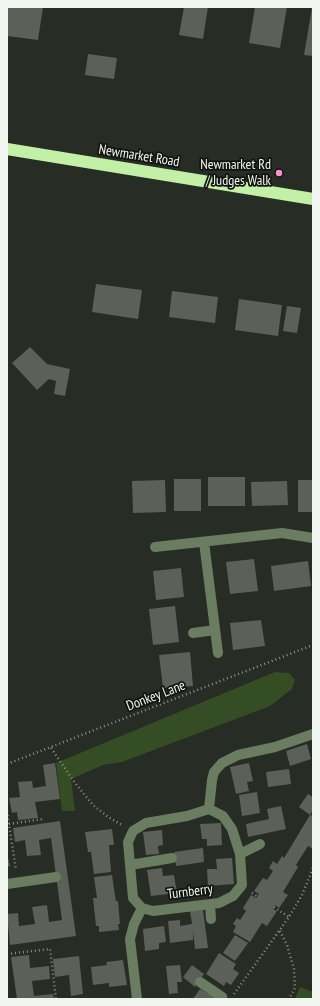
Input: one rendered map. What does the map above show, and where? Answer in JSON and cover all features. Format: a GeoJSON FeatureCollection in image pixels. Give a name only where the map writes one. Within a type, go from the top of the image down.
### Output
{"type":"FeatureCollection","features":[{"type":"Feature","properties":{"kind":"highway","name":"Newmarket Road"},"geometry":{"type":"LineString","coordinates":[[7,149],[313,199]]}},
{"type":"Feature","properties":{"kind":"street"},"geometry":{"type":"LineString","coordinates":[[155,547],[282,533],[313,538]]}},
{"type":"Feature","properties":{"kind":"street"},"geometry":{"type":"LineString","coordinates":[[204,542],[218,653]]}},
{"type":"Feature","properties":{"kind":"street"},"geometry":{"type":"LineString","coordinates":[[193,633],[215,630]]}},
{"type":"Feature","properties":{"kind":"street"},"geometry":{"type":"LineString","coordinates":[[138,999],[130,939],[134,924],[142,908],[133,898],[128,842],[133,831],[146,824],[187,816],[209,809],[214,772],[222,763],[238,755],[275,747],[313,734]]}},
{"type":"Feature","properties":{"kind":"street","name":"Turnberry"},"geometry":{"type":"LineString","coordinates":[[142,908],[153,911],[219,903],[233,896],[242,885],[240,854],[232,829],[222,816],[209,809]]}},
{"type":"Feature","properties":{"kind":"street"},"geometry":{"type":"LineString","coordinates":[[240,854],[260,844]]}},
{"type":"Feature","properties":{"kind":"street"},"geometry":{"type":"LineString","coordinates":[[130,865],[172,858]]}},
{"type":"Feature","properties":{"kind":"street"},"geometry":{"type":"LineString","coordinates":[[7,884],[56,877]]}},
{"type":"Feature","properties":{"kind":"street"},"geometry":{"type":"LineString","coordinates":[[210,904],[211,919]]}},
{"type":"Feature","properties":{"kind":"street"},"geometry":{"type":"LineString","coordinates":[[200,982],[222,997],[221,999]]}},
{"type":"Feature","properties":{"kind":"path","name":"Donkey Lane"},"geometry":{"type":"LineString","coordinates":[[7,764],[313,645]]}},
{"type":"Feature","properties":{"kind":"path"},"geometry":{"type":"LineString","coordinates":[[50,748],[92,805],[108,817],[133,831]]}},
{"type":"Feature","properties":{"kind":"path"},"geometry":{"type":"LineString","coordinates":[[7,811],[18,882]]}},
{"type":"Feature","properties":{"kind":"path"},"geometry":{"type":"LineString","coordinates":[[9,824],[43,819]]}},
{"type":"Feature","properties":{"kind":"path"},"geometry":{"type":"LineString","coordinates":[[230,999],[289,917],[302,895],[313,868]]}},
{"type":"Feature","properties":{"kind":"path"},"geometry":{"type":"LineString","coordinates":[[274,907],[289,917]]}},
{"type":"Feature","properties":{"kind":"path"},"geometry":{"type":"LineString","coordinates":[[280,931],[287,945],[294,968],[295,988],[289,999]]}},
{"type":"Feature","properties":{"kind":"path"},"geometry":{"type":"LineString","coordinates":[[7,954],[50,949],[56,999]]}},
{"type":"Feature","properties":{"kind":"green space"},"geometry":{"type":"Polygon","coordinates":[[[275,672],[289,673],[295,680],[292,689],[270,706],[122,762],[103,765],[71,779],[75,811],[62,811],[56,763],[275,672]]]}},
{"type":"Feature","properties":{"kind":"green space"},"geometry":{"type":"Polygon","coordinates":[[[300,987],[313,992],[313,999],[295,999],[300,987]]]}},
{"type":"Feature","properties":{"kind":"building"},"geometry":{"type":"Polygon","coordinates":[[[7,7],[43,7],[38,40],[7,36],[7,7]]]}},
{"type":"Feature","properties":{"kind":"building"},"geometry":{"type":"Polygon","coordinates":[[[184,7],[208,7],[203,39],[179,35],[184,7]]]}},
{"type":"Feature","properties":{"kind":"building"},"geometry":{"type":"Polygon","coordinates":[[[255,7],[287,7],[280,48],[249,43],[255,7]]]}},
{"type":"Feature","properties":{"kind":"building"},"geometry":{"type":"Polygon","coordinates":[[[313,7],[313,56],[304,55],[313,7]]]}},
{"type":"Feature","properties":{"kind":"building"},"geometry":{"type":"Polygon","coordinates":[[[88,54],[117,58],[114,79],[85,75],[88,54]]]}},
{"type":"Feature","properties":{"kind":"building"},"geometry":{"type":"Polygon","coordinates":[[[96,284],[142,290],[138,319],[92,312],[96,284]]]}},
{"type":"Feature","properties":{"kind":"building"},"geometry":{"type":"Polygon","coordinates":[[[172,291],[218,297],[215,323],[169,317],[172,291]]]}},
{"type":"Feature","properties":{"kind":"building"},"geometry":{"type":"Polygon","coordinates":[[[239,299],[282,305],[278,336],[235,330],[239,299]]]}},
{"type":"Feature","properties":{"kind":"building"},"geometry":{"type":"Polygon","coordinates":[[[287,306],[301,308],[297,333],[283,331],[287,306]]]}},
{"type":"Feature","properties":{"kind":"building"},"geometry":{"type":"Polygon","coordinates":[[[30,347],[47,364],[70,369],[65,396],[54,394],[56,381],[49,379],[37,390],[12,363],[30,347]]]}},
{"type":"Feature","properties":{"kind":"building"},"geometry":{"type":"Polygon","coordinates":[[[208,477],[245,477],[245,506],[208,506],[208,477]]]}},
{"type":"Feature","properties":{"kind":"building"},"geometry":{"type":"Polygon","coordinates":[[[174,479],[201,479],[201,511],[174,511],[174,479]]]}},
{"type":"Feature","properties":{"kind":"building"},"geometry":{"type":"Polygon","coordinates":[[[165,480],[166,512],[133,513],[132,481],[165,480]]]}},
{"type":"Feature","properties":{"kind":"building"},"geometry":{"type":"Polygon","coordinates":[[[298,480],[313,480],[313,512],[298,512],[298,480]]]}},
{"type":"Feature","properties":{"kind":"building"},"geometry":{"type":"Polygon","coordinates":[[[287,481],[288,505],[252,506],[251,482],[287,481]]]}},
{"type":"Feature","properties":{"kind":"building"},"geometry":{"type":"Polygon","coordinates":[[[254,559],[258,591],[230,594],[226,562],[254,559]]]}},
{"type":"Feature","properties":{"kind":"building"},"geometry":{"type":"Polygon","coordinates":[[[308,561],[311,586],[274,591],[271,566],[308,561]]]}},
{"type":"Feature","properties":{"kind":"building"},"geometry":{"type":"Polygon","coordinates":[[[181,568],[184,597],[156,600],[153,571],[181,568]]]}},
{"type":"Feature","properties":{"kind":"building"},"geometry":{"type":"Polygon","coordinates":[[[175,606],[179,642],[153,645],[149,609],[175,606]]]}},
{"type":"Feature","properties":{"kind":"building"},"geometry":{"type":"Polygon","coordinates":[[[261,620],[265,646],[233,650],[230,623],[261,620]]]}},
{"type":"Feature","properties":{"kind":"building"},"geometry":{"type":"Polygon","coordinates":[[[190,652],[193,686],[163,688],[159,655],[190,652]]]}},
{"type":"Feature","properties":{"kind":"building"},"geometry":{"type":"Polygon","coordinates":[[[307,744],[311,759],[290,766],[286,751],[307,744]]]}},
{"type":"Feature","properties":{"kind":"building"},"geometry":{"type":"Polygon","coordinates":[[[55,763],[60,799],[35,802],[38,818],[18,820],[17,812],[12,813],[9,798],[20,797],[18,782],[32,781],[33,788],[46,786],[43,765],[55,763]]]}},
{"type":"Feature","properties":{"kind":"building"},"geometry":{"type":"Polygon","coordinates":[[[249,763],[253,781],[247,782],[249,791],[236,794],[230,767],[249,763]]]}},
{"type":"Feature","properties":{"kind":"building"},"geometry":{"type":"Polygon","coordinates":[[[289,769],[291,784],[268,787],[266,772],[289,769]]]}},
{"type":"Feature","properties":{"kind":"building"},"geometry":{"type":"Polygon","coordinates":[[[257,792],[260,813],[242,816],[239,795],[257,792]]]}},
{"type":"Feature","properties":{"kind":"building"},"geometry":{"type":"Polygon","coordinates":[[[308,794],[313,797],[313,810],[310,815],[299,807],[308,794]]]}},
{"type":"Feature","properties":{"kind":"building"},"geometry":{"type":"Polygon","coordinates":[[[281,806],[286,829],[248,837],[246,824],[269,819],[267,809],[281,806]]]}},
{"type":"Feature","properties":{"kind":"building"},"geometry":{"type":"Polygon","coordinates":[[[310,815],[313,816],[313,849],[308,846],[296,865],[298,867],[283,892],[288,895],[279,908],[275,905],[273,909],[277,911],[267,926],[262,923],[250,942],[233,932],[236,926],[233,924],[237,918],[240,920],[246,911],[243,908],[251,895],[256,898],[259,894],[254,891],[263,878],[267,880],[273,871],[269,868],[273,861],[277,864],[282,856],[284,858],[310,815]]]}},
{"type":"Feature","properties":{"kind":"building"},"geometry":{"type":"Polygon","coordinates":[[[60,821],[76,936],[10,945],[7,914],[18,913],[19,926],[35,924],[32,907],[47,905],[49,922],[62,920],[51,838],[39,840],[41,855],[27,856],[25,840],[15,842],[13,828],[60,821]]]}},
{"type":"Feature","properties":{"kind":"building"},"geometry":{"type":"Polygon","coordinates":[[[221,823],[222,845],[207,846],[207,839],[202,839],[200,824],[221,823]]]}},
{"type":"Feature","properties":{"kind":"building"},"geometry":{"type":"Polygon","coordinates":[[[112,829],[114,845],[109,845],[111,872],[94,874],[91,852],[88,852],[85,832],[112,829]]]}},
{"type":"Feature","properties":{"kind":"building"},"geometry":{"type":"Polygon","coordinates":[[[162,830],[163,845],[158,846],[159,854],[146,855],[143,832],[162,830]]]}},
{"type":"Feature","properties":{"kind":"building"},"geometry":{"type":"Polygon","coordinates":[[[203,848],[204,862],[176,866],[174,852],[203,848]]]}},
{"type":"Feature","properties":{"kind":"building"},"geometry":{"type":"Polygon","coordinates":[[[7,853],[10,866],[7,867],[7,853]]]}},
{"type":"Feature","properties":{"kind":"building"},"geometry":{"type":"Polygon","coordinates":[[[232,858],[234,884],[208,886],[207,869],[217,869],[216,859],[232,858]]]}},
{"type":"Feature","properties":{"kind":"building"},"geometry":{"type":"Polygon","coordinates":[[[162,868],[163,876],[174,875],[177,893],[151,896],[147,870],[162,868]]]}},
{"type":"Feature","properties":{"kind":"building"},"geometry":{"type":"Polygon","coordinates":[[[112,875],[116,901],[118,901],[120,924],[118,924],[119,930],[99,932],[99,926],[96,926],[93,898],[97,898],[94,877],[112,875]]]}},
{"type":"Feature","properties":{"kind":"building"},"geometry":{"type":"Polygon","coordinates":[[[203,910],[208,948],[195,949],[193,931],[193,940],[170,943],[168,921],[180,920],[180,926],[192,924],[190,911],[203,910]]]}},
{"type":"Feature","properties":{"kind":"building"},"geometry":{"type":"Polygon","coordinates":[[[164,926],[166,942],[159,943],[159,949],[145,951],[143,929],[164,926]]]}},
{"type":"Feature","properties":{"kind":"building"},"geometry":{"type":"Polygon","coordinates":[[[235,935],[248,943],[235,961],[223,953],[235,935]]]}},
{"type":"Feature","properties":{"kind":"building"},"geometry":{"type":"Polygon","coordinates":[[[219,953],[236,964],[233,969],[239,973],[231,985],[226,982],[224,986],[206,974],[219,953]]]}},
{"type":"Feature","properties":{"kind":"building"},"geometry":{"type":"Polygon","coordinates":[[[29,955],[30,968],[49,966],[50,979],[32,981],[34,996],[53,994],[54,999],[17,999],[11,957],[29,955]]]}},
{"type":"Feature","properties":{"kind":"building"},"geometry":{"type":"Polygon","coordinates":[[[79,956],[83,994],[71,996],[69,975],[55,977],[53,959],[79,956]]]}},
{"type":"Feature","properties":{"kind":"building"},"geometry":{"type":"Polygon","coordinates":[[[123,960],[127,985],[109,987],[109,983],[93,985],[91,967],[107,965],[106,962],[123,960]]]}},
{"type":"Feature","properties":{"kind":"building"},"geometry":{"type":"Polygon","coordinates":[[[180,965],[182,982],[177,982],[178,993],[169,994],[166,966],[180,965]]]}},
{"type":"Feature","properties":{"kind":"building"},"geometry":{"type":"Polygon","coordinates":[[[192,965],[204,974],[195,987],[183,977],[192,965]]]}},
{"type":"Feature","properties":{"kind":"building"},"geometry":{"type":"Polygon","coordinates":[[[200,989],[214,997],[212,999],[193,999],[200,989]]]}},
{"type":"Feature","properties":{"kind":"place","name":"Newmarket Rd / Judges Walk"},"geometry":{"type":"Point","coordinates":[279,173]}}]}
